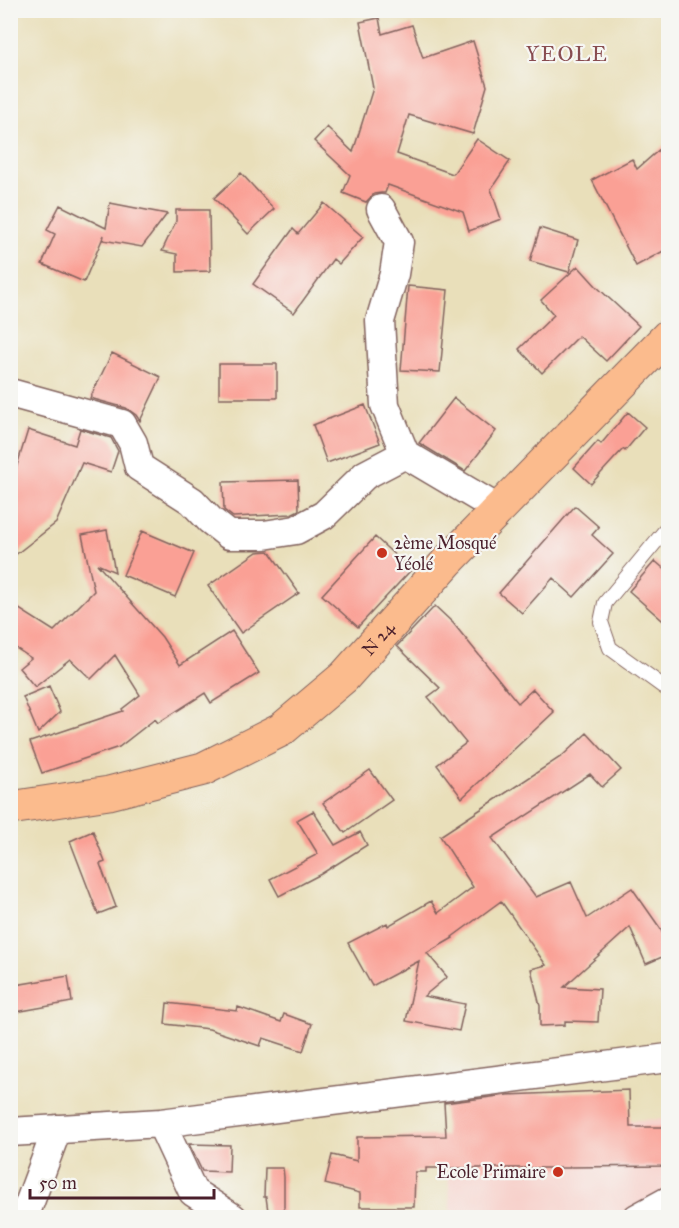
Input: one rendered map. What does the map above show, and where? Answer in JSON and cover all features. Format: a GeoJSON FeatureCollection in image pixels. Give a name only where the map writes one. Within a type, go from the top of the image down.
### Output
{"type":"FeatureCollection","features":[{"type":"Feature","properties":{"kind":"main road","name":"N 24"},"geometry":{"type":"LineString","coordinates":[[10,808],[109,793],[203,769],[281,730],[344,677],[447,562],[669,336]]}},
{"type":"Feature","properties":{"kind":"street"},"geometry":{"type":"LineString","coordinates":[[381,209],[399,242],[394,274],[380,321],[385,405],[405,454],[498,509]]}},
{"type":"Feature","properties":{"kind":"street"},"geometry":{"type":"LineString","coordinates":[[10,393],[122,424],[133,443],[139,467],[192,501],[210,520],[229,535],[264,535],[296,530],[324,515],[365,475],[405,454]]}},
{"type":"Feature","properties":{"kind":"street"},"geometry":{"type":"LineString","coordinates":[[10,1132],[161,1124],[669,1058]]}},
{"type":"Feature","properties":{"kind":"street"},"geometry":{"type":"LineString","coordinates":[[161,1124],[193,1192],[232,1218]]}},
{"type":"Feature","properties":{"kind":"street"},"geometry":{"type":"LineString","coordinates":[[18,1218],[28,1207],[57,1129]]}},
{"type":"Feature","properties":{"kind":"street"},"geometry":{"type":"LineString","coordinates":[[637,1218],[669,1201]]}},
{"type":"Feature","properties":{"kind":"lane"},"geometry":{"type":"LineString","coordinates":[[669,527],[605,603],[602,622],[610,648],[669,690]]}},
{"type":"Feature","properties":{"kind":"shaded area","name":"Ecole Primaire"},"geometry":{"type":"Polygon","coordinates":[[[668,1119],[668,1217],[451,1217],[445,1126],[668,1119]]]}},
{"type":"Feature","properties":{"kind":"building"},"geometry":{"type":"Polygon","coordinates":[[[379,18],[382,34],[412,25],[423,58],[473,41],[487,86],[473,134],[409,115],[397,154],[453,174],[477,139],[510,161],[491,189],[501,219],[469,231],[463,212],[388,185],[385,193],[374,194],[366,202],[343,193],[350,175],[314,141],[327,127],[353,152],[373,88],[360,22],[379,18]]]}},
{"type":"Feature","properties":{"kind":"building"},"geometry":{"type":"Polygon","coordinates":[[[669,141],[669,248],[636,266],[592,180],[632,159],[637,169],[669,141]]]}},
{"type":"Feature","properties":{"kind":"building"},"geometry":{"type":"Polygon","coordinates":[[[241,173],[274,209],[248,234],[214,198],[241,173]]]}},
{"type":"Feature","properties":{"kind":"building"},"geometry":{"type":"Polygon","coordinates":[[[110,203],[167,214],[142,247],[103,240],[104,235],[84,282],[42,264],[55,234],[47,230],[60,205],[106,228],[110,203]]]}},
{"type":"Feature","properties":{"kind":"building"},"geometry":{"type":"Polygon","coordinates":[[[324,203],[363,237],[339,264],[333,259],[294,313],[253,284],[293,229],[298,234],[324,203]]]}},
{"type":"Feature","properties":{"kind":"building"},"geometry":{"type":"Polygon","coordinates":[[[176,210],[209,210],[210,271],[177,272],[177,254],[162,251],[176,221],[176,210]]]}},
{"type":"Feature","properties":{"kind":"building"},"geometry":{"type":"Polygon","coordinates":[[[540,228],[578,240],[569,272],[530,261],[540,228]]]}},
{"type":"Feature","properties":{"kind":"building"},"geometry":{"type":"Polygon","coordinates":[[[578,266],[639,326],[606,361],[579,336],[542,373],[519,349],[554,315],[541,300],[578,266]]]}},
{"type":"Feature","properties":{"kind":"building"},"geometry":{"type":"Polygon","coordinates":[[[408,286],[448,290],[440,372],[401,370],[408,286]]]}},
{"type":"Feature","properties":{"kind":"building"},"geometry":{"type":"Polygon","coordinates":[[[112,353],[161,377],[140,421],[126,408],[90,398],[112,353]]]}},
{"type":"Feature","properties":{"kind":"building"},"geometry":{"type":"Polygon","coordinates":[[[219,364],[277,364],[277,398],[219,398],[219,364]]]}},
{"type":"Feature","properties":{"kind":"building"},"geometry":{"type":"Polygon","coordinates":[[[454,398],[496,431],[465,471],[419,443],[454,398]]]}},
{"type":"Feature","properties":{"kind":"building"},"geometry":{"type":"Polygon","coordinates":[[[365,405],[380,443],[327,463],[313,425],[365,405]]]}},
{"type":"Feature","properties":{"kind":"building"},"geometry":{"type":"Polygon","coordinates":[[[628,412],[645,427],[625,451],[623,449],[591,484],[574,468],[598,441],[601,444],[628,412]]]}},
{"type":"Feature","properties":{"kind":"building"},"geometry":{"type":"Polygon","coordinates":[[[80,429],[111,438],[118,451],[111,472],[82,463],[56,523],[10,559],[10,471],[15,472],[28,430],[75,445],[80,429]]]}},
{"type":"Feature","properties":{"kind":"building"},"geometry":{"type":"Polygon","coordinates":[[[298,480],[299,510],[291,514],[233,517],[224,510],[223,482],[298,480]]]}},
{"type":"Feature","properties":{"kind":"building"},"geometry":{"type":"Polygon","coordinates":[[[575,506],[599,527],[592,535],[613,554],[574,597],[553,578],[522,613],[499,593],[575,506]]]}},
{"type":"Feature","properties":{"kind":"building"},"geometry":{"type":"Polygon","coordinates":[[[107,530],[115,572],[97,564],[162,637],[180,665],[232,631],[259,673],[211,703],[205,693],[158,723],[155,719],[119,747],[42,773],[30,742],[123,711],[122,709],[140,695],[115,655],[91,679],[70,659],[35,687],[19,668],[31,658],[10,644],[10,603],[54,631],[94,591],[82,535],[107,530]]]}},
{"type":"Feature","properties":{"kind":"building"},"geometry":{"type":"Polygon","coordinates":[[[142,531],[194,553],[175,597],[123,575],[142,531]]]}},
{"type":"Feature","properties":{"kind":"building"},"geometry":{"type":"Polygon","coordinates":[[[375,537],[411,570],[358,627],[322,595],[375,537]]]}},
{"type":"Feature","properties":{"kind":"building"},"geometry":{"type":"Polygon","coordinates":[[[269,551],[299,593],[241,633],[208,586],[257,552],[269,551]]]}},
{"type":"Feature","properties":{"kind":"building"},"geometry":{"type":"Polygon","coordinates":[[[655,561],[669,573],[669,626],[629,591],[655,561]]]}},
{"type":"Feature","properties":{"kind":"building"},"geometry":{"type":"Polygon","coordinates":[[[435,606],[453,623],[518,703],[533,689],[554,712],[462,798],[437,765],[466,743],[428,697],[440,688],[397,646],[435,606]]]}},
{"type":"Feature","properties":{"kind":"building"},"geometry":{"type":"Polygon","coordinates":[[[49,686],[60,712],[38,733],[23,697],[49,686]]]}},
{"type":"Feature","properties":{"kind":"building"},"geometry":{"type":"Polygon","coordinates":[[[587,733],[621,770],[602,787],[590,774],[492,838],[536,897],[571,882],[587,918],[632,888],[660,928],[669,947],[669,954],[646,964],[630,927],[564,987],[600,989],[598,1022],[565,1021],[565,1025],[540,1026],[540,1006],[531,969],[546,965],[501,901],[453,938],[427,953],[447,977],[424,996],[465,1004],[459,1031],[406,1021],[419,961],[372,986],[348,943],[387,923],[388,926],[431,901],[438,913],[473,887],[440,836],[562,756],[587,733]]]}},
{"type":"Feature","properties":{"kind":"building"},"geometry":{"type":"Polygon","coordinates":[[[370,770],[392,800],[345,833],[323,803],[370,770]]]}},
{"type":"Feature","properties":{"kind":"building"},"geometry":{"type":"Polygon","coordinates":[[[313,811],[335,845],[360,832],[367,845],[321,874],[279,896],[270,879],[318,854],[297,820],[313,811]]]}},
{"type":"Feature","properties":{"kind":"building"},"geometry":{"type":"Polygon","coordinates":[[[93,831],[105,862],[100,864],[116,907],[98,914],[70,841],[93,831]]]}},
{"type":"Feature","properties":{"kind":"building"},"geometry":{"type":"Polygon","coordinates":[[[68,976],[72,1002],[10,1013],[10,986],[68,976]]]}},
{"type":"Feature","properties":{"kind":"building"},"geometry":{"type":"Polygon","coordinates":[[[167,1003],[237,1011],[238,1007],[281,1022],[284,1014],[312,1024],[303,1051],[263,1038],[260,1046],[209,1029],[165,1024],[167,1003]]]}},
{"type":"Feature","properties":{"kind":"building"},"geometry":{"type":"Polygon","coordinates":[[[629,1090],[630,1127],[669,1127],[669,1166],[426,1168],[426,1172],[415,1172],[414,1207],[360,1207],[360,1193],[325,1184],[332,1155],[357,1161],[357,1137],[446,1136],[444,1103],[507,1095],[629,1090]]]}},
{"type":"Feature","properties":{"kind":"building"},"geometry":{"type":"Polygon","coordinates":[[[189,1144],[230,1145],[229,1172],[202,1171],[189,1144]]]}},
{"type":"Feature","properties":{"kind":"building"},"geometry":{"type":"Polygon","coordinates":[[[265,1168],[283,1168],[284,1218],[269,1218],[266,1197],[264,1197],[265,1168]]]}},
{"type":"Feature","properties":{"kind":"place","name":"2ème Mosqué Yéolé"},"geometry":{"type":"Point","coordinates":[382,553]}},
{"type":"Feature","properties":{"kind":"place","name":"Ecole Primaire"},"geometry":{"type":"Point","coordinates":[558,1172]}},
{"type":"Feature","properties":{"kind":"district","name":"YEOLE"},"geometry":{"type":"Point","coordinates":[567,54]}}]}
